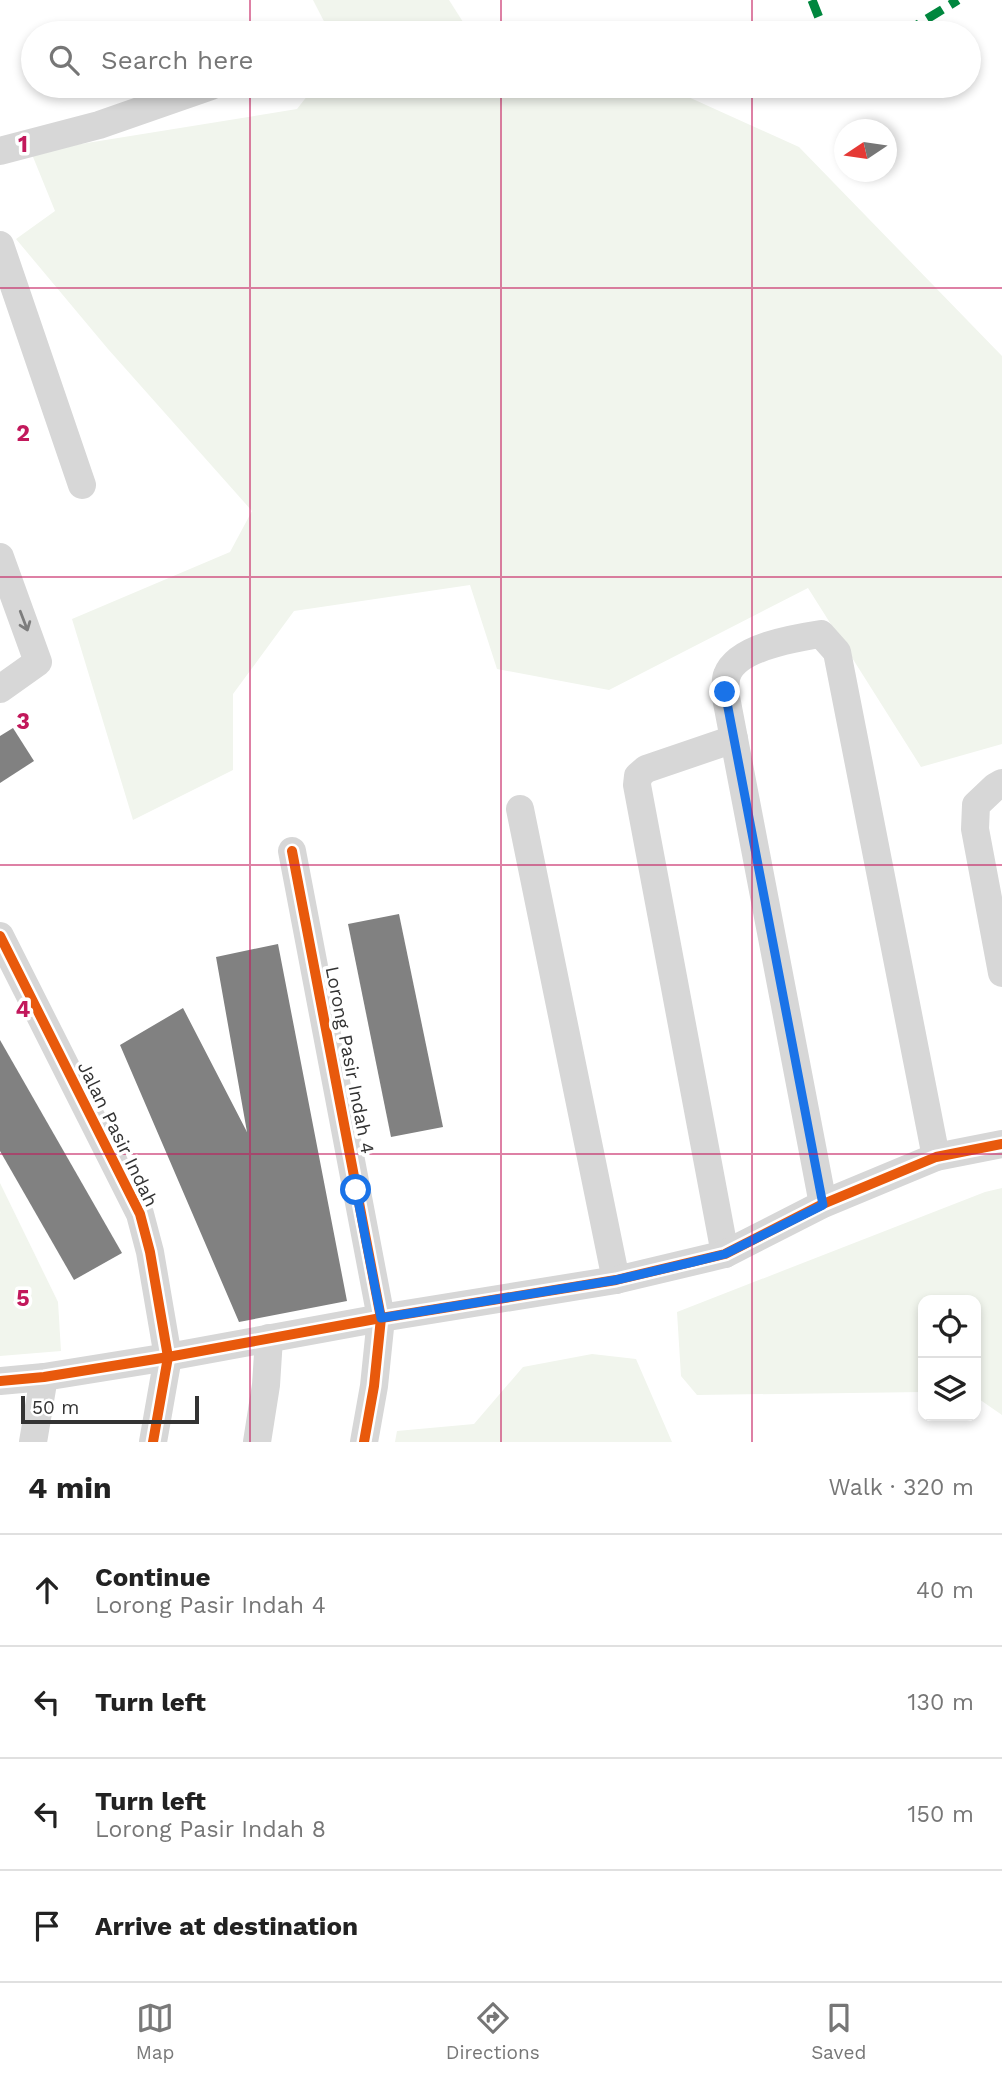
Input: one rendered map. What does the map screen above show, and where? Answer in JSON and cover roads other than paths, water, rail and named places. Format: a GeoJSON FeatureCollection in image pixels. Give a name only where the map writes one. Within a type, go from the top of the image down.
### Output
{"type":"FeatureCollection","features":[{"type":"Feature","properties":{"kind":"street"},"geometry":{"type":"LineString","coordinates":[[0,151],[99,125],[177,98]]}},
{"type":"Feature","properties":{"kind":"street"},"geometry":{"type":"LineString","coordinates":[[0,245],[82,485]]}},
{"type":"Feature","properties":{"kind":"street"},"geometry":{"type":"LineString","coordinates":[[0,557],[38,662],[0,689]]}},
{"type":"Feature","properties":{"kind":"street"},"geometry":{"type":"LineString","coordinates":[[823,1205],[725,692],[727,674],[742,657],[779,640],[821,634],[837,652],[936,1157]]}},
{"type":"Feature","properties":{"kind":"street"},"geometry":{"type":"LineString","coordinates":[[725,1254],[637,785],[638,776],[646,769],[734,739]]}},
{"type":"Feature","properties":{"kind":"street"},"geometry":{"type":"LineString","coordinates":[[1002,783],[976,805],[975,829],[1002,973]]}},
{"type":"Feature","properties":{"kind":"street"},"geometry":{"type":"LineString","coordinates":[[520,809],[616,1280]]}},
{"type":"Feature","properties":{"kind":"street","name":"Lorong Pasir Indah 4"},"geometry":{"type":"LineString","coordinates":[[292,851],[381,1318],[374,1387],[364,1442]]}},
{"type":"Feature","properties":{"kind":"street","name":"Jalan Pasir Indah"},"geometry":{"type":"LineString","coordinates":[[0,936],[140,1214],[150,1252],[168,1357],[153,1442]]}},
{"type":"Feature","properties":{"kind":"street"},"geometry":{"type":"LineString","coordinates":[[0,1381],[44,1377],[168,1357],[381,1318],[616,1280],[725,1254],[823,1205],[936,1157],[1002,1144]]}},
{"type":"Feature","properties":{"kind":"street"},"geometry":{"type":"LineString","coordinates":[[257,1442],[266,1385],[269,1338]]}},
{"type":"Feature","properties":{"kind":"street"},"geometry":{"type":"LineString","coordinates":[[33,1442],[44,1377]]}}]}
